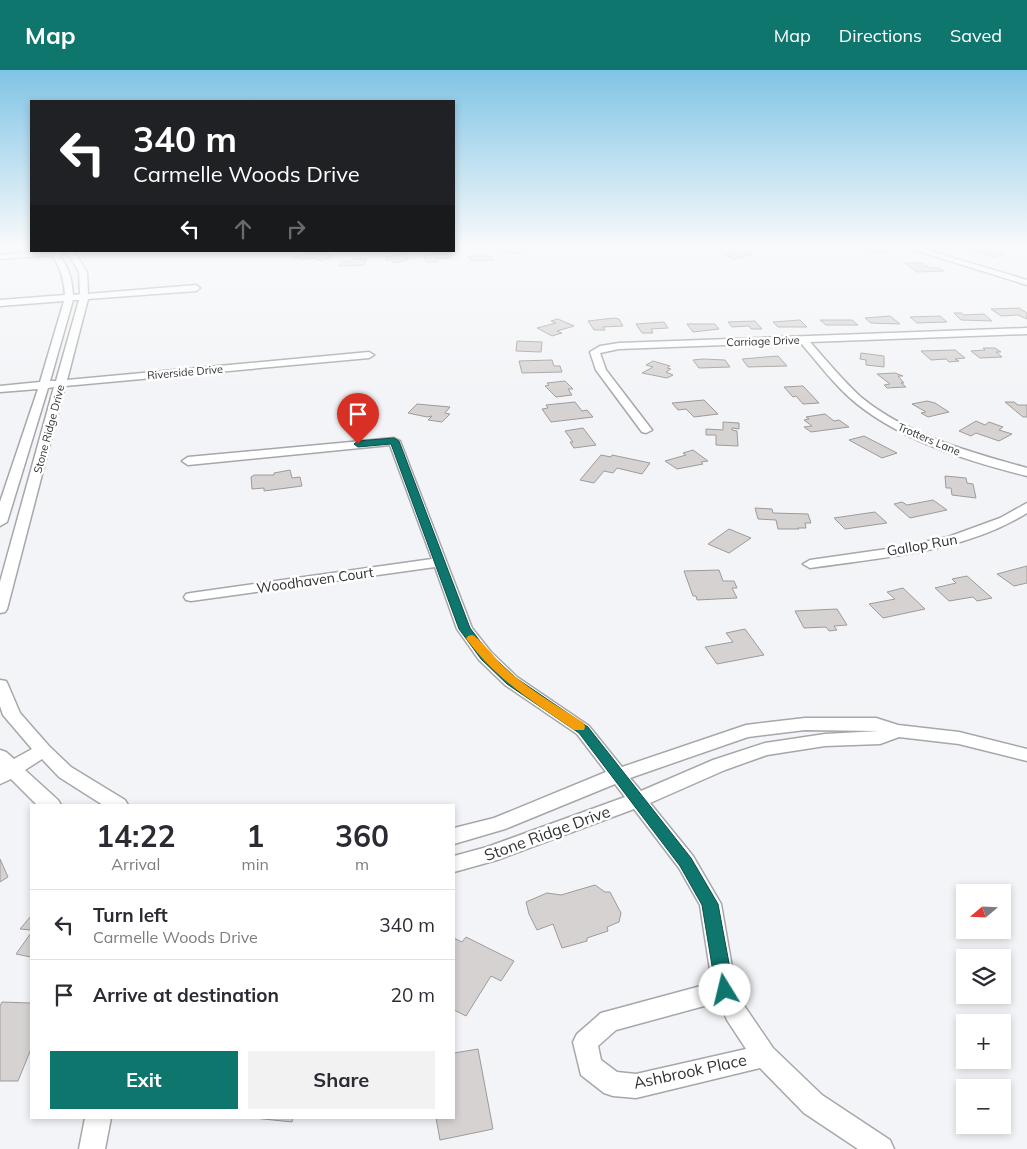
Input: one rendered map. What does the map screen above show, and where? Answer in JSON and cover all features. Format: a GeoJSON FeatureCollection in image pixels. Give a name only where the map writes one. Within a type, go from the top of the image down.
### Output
{"type":"FeatureCollection","features":[{"type":"Feature","properties":{"kind":"street"},"geometry":{"type":"LineString","coordinates":[[0,303],[81,296]]}},
{"type":"Feature","properties":{"kind":"street","name":"Stone Ridge Drive"},"geometry":{"type":"LineString","coordinates":[[0,609],[84,296]]}},
{"type":"Feature","properties":{"kind":"street","name":"Stone Ridge Drive"},"geometry":{"type":"LineString","coordinates":[[0,522],[6,484],[44,385],[69,298]]}},
{"type":"Feature","properties":{"kind":"street","name":"Carriage Drive"},"geometry":{"type":"LineString","coordinates":[[646,430],[601,370],[594,352],[598,349],[1027,331]]}},
{"type":"Feature","properties":{"kind":"street","name":"Trotters Lane"},"geometry":{"type":"LineString","coordinates":[[802,339],[857,399],[890,422],[944,447],[1027,472]]}},
{"type":"Feature","properties":{"kind":"street","name":"Riverside Drive"},"geometry":{"type":"LineString","coordinates":[[0,389],[369,355]]}},
{"type":"Feature","properties":{"kind":"street"},"geometry":{"type":"LineString","coordinates":[[188,461],[394,441],[465,629],[485,656],[511,681],[584,730],[686,862],[710,904],[725,990],[735,1012],[764,1056],[813,1104],[881,1149]]}},
{"type":"Feature","properties":{"kind":"street"},"geometry":{"type":"LineString","coordinates":[[6,484],[35,480]]}},
{"type":"Feature","properties":{"kind":"street","name":"Gallop Run"},"geometry":{"type":"LineString","coordinates":[[810,564],[960,539],[993,528],[1013,518],[1027,507]]}},
{"type":"Feature","properties":{"kind":"street","name":"Woodhaven Court"},"geometry":{"type":"LineString","coordinates":[[191,597],[440,562]]}},
{"type":"Feature","properties":{"kind":"street"},"geometry":{"type":"LineString","coordinates":[[0,685],[12,715],[42,750],[66,772],[116,804]]}},
{"type":"Feature","properties":{"kind":"street","name":"Stone Ridge Drive"},"geometry":{"type":"LineString","coordinates":[[455,836],[498,824],[618,775],[746,731],[805,724],[876,724],[897,731],[959,738],[1027,755]]}},
{"type":"Feature","properties":{"kind":"street","name":"Stone Ridge Drive"},"geometry":{"type":"LineString","coordinates":[[455,864],[490,854],[638,800],[719,765],[765,749],[825,740],[880,738],[897,731]]}},
{"type":"Feature","properties":{"kind":"street"},"geometry":{"type":"LineString","coordinates":[[7,773],[42,750]]}},
{"type":"Feature","properties":{"kind":"street"},"geometry":{"type":"LineString","coordinates":[[0,756],[7,773],[49,804]]}},
{"type":"Feature","properties":{"kind":"street","name":"Ashbrook Place"},"geometry":{"type":"LineString","coordinates":[[725,990],[609,1021],[584,1042],[590,1067],[613,1084],[636,1086],[764,1056]]}},
{"type":"Feature","properties":{"kind":"street"},"geometry":{"type":"LineString","coordinates":[[92,1149],[98,1119]]}},
{"type":"Feature","properties":{"kind":"building"},"geometry":{"type":"Polygon","coordinates":[[[1019,308],[1027,313],[1027,319],[1018,315],[1001,316],[991,309],[1019,308]]]}},
{"type":"Feature","properties":{"kind":"building"},"geometry":{"type":"Polygon","coordinates":[[[954,313],[964,315],[984,314],[992,321],[961,320],[954,313]]]}},
{"type":"Feature","properties":{"kind":"building"},"geometry":{"type":"Polygon","coordinates":[[[890,316],[900,324],[871,323],[865,318],[890,316]]]}},
{"type":"Feature","properties":{"kind":"building"},"geometry":{"type":"Polygon","coordinates":[[[940,316],[947,322],[917,323],[910,317],[940,316]]]}},
{"type":"Feature","properties":{"kind":"building"},"geometry":{"type":"Polygon","coordinates":[[[558,319],[574,326],[557,331],[562,333],[552,336],[537,328],[556,323],[551,321],[558,319]]]}},
{"type":"Feature","properties":{"kind":"building"},"geometry":{"type":"Polygon","coordinates":[[[619,319],[623,326],[603,327],[605,330],[594,330],[588,321],[619,319]]]}},
{"type":"Feature","properties":{"kind":"building"},"geometry":{"type":"Polygon","coordinates":[[[800,320],[807,327],[778,327],[773,322],[800,320]]]}},
{"type":"Feature","properties":{"kind":"building"},"geometry":{"type":"Polygon","coordinates":[[[820,320],[852,320],[858,325],[826,325],[820,320]]]}},
{"type":"Feature","properties":{"kind":"building"},"geometry":{"type":"Polygon","coordinates":[[[755,321],[762,329],[751,329],[749,326],[732,327],[728,322],[755,321]]]}},
{"type":"Feature","properties":{"kind":"building"},"geometry":{"type":"Polygon","coordinates":[[[664,322],[668,328],[651,329],[653,333],[642,333],[636,324],[664,322]]]}},
{"type":"Feature","properties":{"kind":"building"},"geometry":{"type":"Polygon","coordinates":[[[687,324],[715,324],[719,329],[693,332],[687,324]]]}},
{"type":"Feature","properties":{"kind":"building"},"geometry":{"type":"Polygon","coordinates":[[[517,341],[542,342],[541,352],[516,351],[517,341]]]}},
{"type":"Feature","properties":{"kind":"building"},"geometry":{"type":"Polygon","coordinates":[[[983,348],[995,348],[1001,352],[996,352],[1002,357],[980,358],[971,351],[985,350],[983,348]]]}},
{"type":"Feature","properties":{"kind":"building"},"geometry":{"type":"Polygon","coordinates":[[[955,350],[965,358],[949,362],[946,359],[931,360],[921,351],[955,350]]]}},
{"type":"Feature","properties":{"kind":"building"},"geometry":{"type":"Polygon","coordinates":[[[861,353],[884,356],[884,367],[866,365],[866,360],[860,359],[861,353]]]}},
{"type":"Feature","properties":{"kind":"building"},"geometry":{"type":"Polygon","coordinates":[[[778,356],[787,366],[748,367],[742,359],[778,356]]]}},
{"type":"Feature","properties":{"kind":"building"},"geometry":{"type":"Polygon","coordinates":[[[552,360],[554,366],[560,366],[562,372],[522,373],[519,361],[552,360]]]}},
{"type":"Feature","properties":{"kind":"building"},"geometry":{"type":"Polygon","coordinates":[[[693,360],[725,360],[730,367],[699,368],[693,360]]]}},
{"type":"Feature","properties":{"kind":"building"},"geometry":{"type":"Polygon","coordinates":[[[653,361],[670,366],[667,368],[671,369],[666,372],[673,375],[667,378],[642,373],[653,367],[646,365],[653,361]]]}},
{"type":"Feature","properties":{"kind":"building"},"geometry":{"type":"Polygon","coordinates":[[[895,373],[903,376],[898,376],[904,383],[901,383],[906,387],[887,388],[884,385],[890,384],[877,374],[895,373]]]}},
{"type":"Feature","properties":{"kind":"building"},"geometry":{"type":"Polygon","coordinates":[[[565,381],[573,389],[568,389],[572,395],[556,397],[545,386],[549,385],[547,383],[565,381]]]}},
{"type":"Feature","properties":{"kind":"building"},"geometry":{"type":"Polygon","coordinates":[[[803,386],[819,403],[803,404],[784,387],[803,386]]]}},
{"type":"Feature","properties":{"kind":"building"},"geometry":{"type":"Polygon","coordinates":[[[704,400],[718,414],[694,417],[686,409],[678,410],[672,403],[704,400]]]}},
{"type":"Feature","properties":{"kind":"building"},"geometry":{"type":"Polygon","coordinates":[[[927,401],[935,403],[949,412],[928,417],[921,413],[926,412],[912,404],[927,401]]]}},
{"type":"Feature","properties":{"kind":"building"},"geometry":{"type":"Polygon","coordinates":[[[575,402],[582,411],[587,410],[593,417],[551,422],[542,409],[548,408],[546,405],[575,402]]]}},
{"type":"Feature","properties":{"kind":"building"},"geometry":{"type":"Polygon","coordinates":[[[1005,402],[1027,405],[1027,417],[1023,417],[1005,402]]]}},
{"type":"Feature","properties":{"kind":"building"},"geometry":{"type":"Polygon","coordinates":[[[417,404],[450,407],[445,413],[450,414],[442,422],[428,420],[432,416],[427,417],[408,413],[417,404]]]}},
{"type":"Feature","properties":{"kind":"building"},"geometry":{"type":"Polygon","coordinates":[[[825,414],[834,421],[839,420],[849,427],[811,432],[804,427],[812,426],[804,420],[809,419],[806,417],[825,414]]]}},
{"type":"Feature","properties":{"kind":"building"},"geometry":{"type":"Polygon","coordinates":[[[976,421],[985,425],[989,422],[1003,427],[999,430],[1012,434],[999,441],[976,433],[971,436],[959,431],[976,421]]]}},
{"type":"Feature","properties":{"kind":"building"},"geometry":{"type":"Polygon","coordinates":[[[723,422],[739,423],[739,429],[732,428],[732,430],[737,431],[738,446],[716,445],[716,435],[706,435],[706,429],[723,430],[723,422]]]}},
{"type":"Feature","properties":{"kind":"building"},"geometry":{"type":"Polygon","coordinates":[[[583,428],[596,445],[574,448],[570,442],[573,442],[565,431],[583,428]]]}},
{"type":"Feature","properties":{"kind":"building"},"geometry":{"type":"Polygon","coordinates":[[[864,436],[897,453],[882,458],[849,440],[864,436]]]}},
{"type":"Feature","properties":{"kind":"building"},"geometry":{"type":"Polygon","coordinates":[[[693,450],[708,461],[701,462],[703,464],[677,469],[665,461],[686,455],[683,453],[693,450]]]}},
{"type":"Feature","properties":{"kind":"building"},"geometry":{"type":"Polygon","coordinates":[[[601,455],[611,457],[612,455],[650,463],[642,474],[617,468],[613,473],[604,471],[594,483],[580,480],[601,455]]]}},
{"type":"Feature","properties":{"kind":"building"},"geometry":{"type":"Polygon","coordinates":[[[290,470],[292,478],[300,477],[302,486],[264,491],[264,488],[252,489],[251,477],[254,475],[274,475],[274,473],[290,470]]]}},
{"type":"Feature","properties":{"kind":"building"},"geometry":{"type":"Polygon","coordinates":[[[945,476],[966,478],[967,483],[973,484],[976,498],[952,495],[951,488],[946,488],[945,476]]]}},
{"type":"Feature","properties":{"kind":"building"},"geometry":{"type":"Polygon","coordinates":[[[933,500],[947,510],[910,518],[894,504],[902,502],[907,505],[933,500]]]}},
{"type":"Feature","properties":{"kind":"building"},"geometry":{"type":"Polygon","coordinates":[[[755,508],[772,509],[773,513],[808,514],[811,523],[805,523],[806,528],[778,529],[776,520],[758,519],[755,508]]]}},
{"type":"Feature","properties":{"kind":"building"},"geometry":{"type":"Polygon","coordinates":[[[875,512],[887,523],[845,529],[834,518],[875,512]]]}},
{"type":"Feature","properties":{"kind":"building"},"geometry":{"type":"Polygon","coordinates":[[[729,529],[751,538],[729,553],[708,544],[729,529]]]}},
{"type":"Feature","properties":{"kind":"building"},"geometry":{"type":"Polygon","coordinates":[[[1027,566],[1027,583],[1014,586],[997,574],[1027,566]]]}},
{"type":"Feature","properties":{"kind":"building"},"geometry":{"type":"Polygon","coordinates":[[[719,570],[723,581],[734,581],[737,588],[732,588],[737,598],[697,600],[696,596],[693,596],[684,571],[719,570]]]}},
{"type":"Feature","properties":{"kind":"building"},"geometry":{"type":"Polygon","coordinates":[[[967,576],[992,598],[977,601],[973,597],[949,601],[935,588],[956,583],[952,579],[967,576]]]}},
{"type":"Feature","properties":{"kind":"building"},"geometry":{"type":"Polygon","coordinates":[[[903,588],[925,609],[883,618],[869,604],[895,599],[887,592],[903,588]]]}},
{"type":"Feature","properties":{"kind":"building"},"geometry":{"type":"Polygon","coordinates":[[[837,609],[847,625],[834,626],[837,630],[829,631],[826,627],[804,628],[795,611],[837,609]]]}},
{"type":"Feature","properties":{"kind":"building"},"geometry":{"type":"Polygon","coordinates":[[[745,629],[764,655],[717,664],[705,647],[733,642],[726,633],[745,629]]]}},
{"type":"Feature","properties":{"kind":"building"},"geometry":{"type":"Polygon","coordinates":[[[0,859],[8,877],[0,882],[0,859]]]}},
{"type":"Feature","properties":{"kind":"building"},"geometry":{"type":"Polygon","coordinates":[[[595,885],[605,892],[610,892],[621,913],[619,922],[607,927],[608,931],[587,938],[587,941],[562,948],[553,924],[537,930],[529,914],[526,902],[547,893],[561,895],[595,885]]]}},
{"type":"Feature","properties":{"kind":"building"},"geometry":{"type":"Polygon","coordinates":[[[30,917],[30,930],[20,929],[30,917]]]}},
{"type":"Feature","properties":{"kind":"building"},"geometry":{"type":"Polygon","coordinates":[[[30,934],[30,957],[16,954],[30,934]]]}},
{"type":"Feature","properties":{"kind":"building"},"geometry":{"type":"Polygon","coordinates":[[[466,937],[514,961],[501,981],[491,976],[466,1016],[455,1010],[455,938],[462,942],[466,937]]]}},
{"type":"Feature","properties":{"kind":"building"},"geometry":{"type":"Polygon","coordinates":[[[2,1002],[30,1003],[30,1051],[18,1081],[0,1081],[0,1006],[2,1002]]]}},
{"type":"Feature","properties":{"kind":"building"},"geometry":{"type":"Polygon","coordinates":[[[478,1049],[493,1129],[440,1140],[436,1119],[455,1119],[455,1053],[478,1049]]]}},
{"type":"Feature","properties":{"kind":"building"},"geometry":{"type":"Polygon","coordinates":[[[264,1119],[293,1119],[292,1122],[264,1119]]]}},
{"type":"Feature","properties":{"kind":"slow traffic"},"geometry":{"type":"LineString","coordinates":[[472,639],[485,656],[511,681],[579,727]]}},
{"type":"Feature","properties":{"kind":"route"},"geometry":{"type":"LineString","coordinates":[[358,444],[394,441],[465,629],[485,656],[511,681],[584,730],[686,862],[710,904],[725,990]]}}]}
